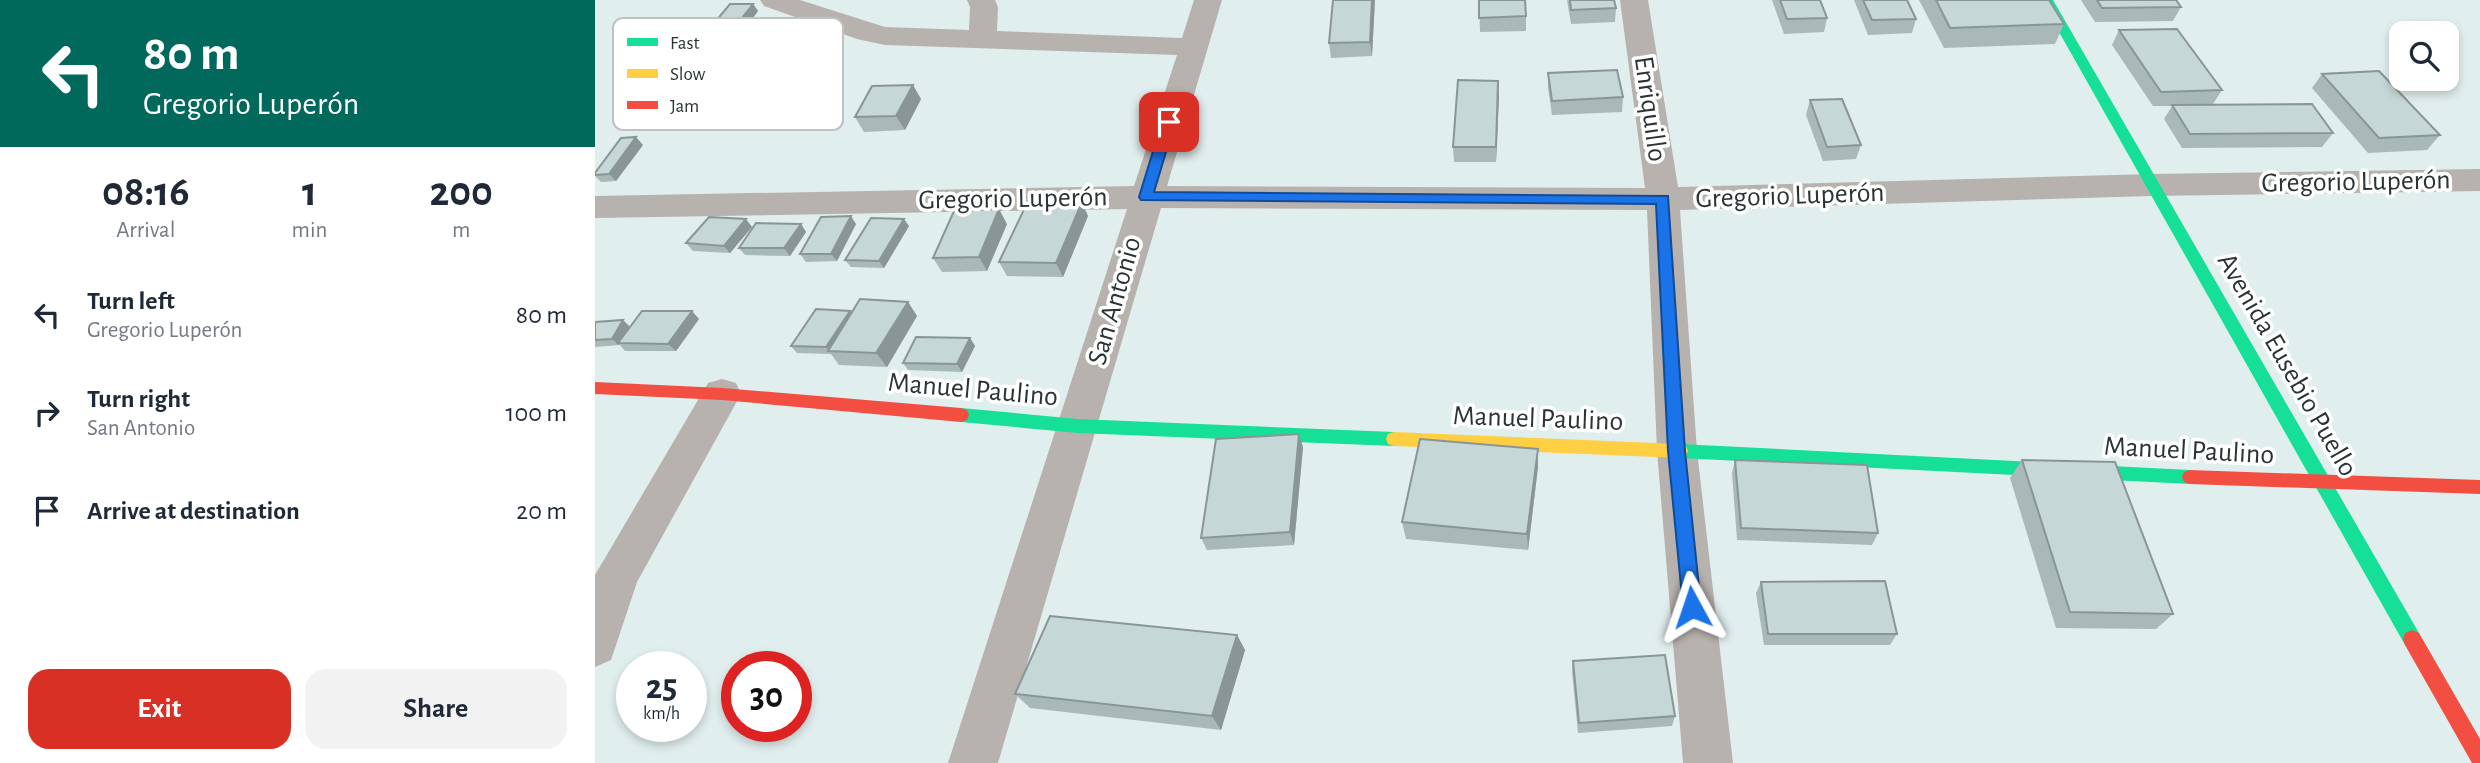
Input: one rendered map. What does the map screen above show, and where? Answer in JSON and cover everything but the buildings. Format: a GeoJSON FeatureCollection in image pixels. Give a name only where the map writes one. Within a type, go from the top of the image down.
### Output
{"type":"FeatureCollection","features":[{"type":"Feature","properties":{"kind":"street"},"geometry":{"type":"LineString","coordinates":[[773,0],[824,18]]}},
{"type":"Feature","properties":{"kind":"street"},"geometry":{"type":"LineString","coordinates":[[981,0],[984,7],[983,39]]}},
{"type":"Feature","properties":{"kind":"street","name":"San Antonio"},"geometry":{"type":"LineString","coordinates":[[973,763],[1078,426],[1191,47],[1208,0]]}},
{"type":"Feature","properties":{"kind":"street","name":"Enriquillo"},"geometry":{"type":"LineString","coordinates":[[1634,0],[1663,199],[1677,451],[1707,763]]}},
{"type":"Feature","properties":{"kind":"street","name":"Avenida Eusebio Puello"},"geometry":{"type":"LineString","coordinates":[[2047,0],[2151,185],[2326,484],[2480,758]]}},
{"type":"Feature","properties":{"kind":"street"},"geometry":{"type":"LineString","coordinates":[[843,25],[867,33],[899,38],[1191,47]]}},
{"type":"Feature","properties":{"kind":"street","name":"Gregorio Luperón"},"geometry":{"type":"LineString","coordinates":[[595,207],[1146,197],[1663,199],[2151,185],[2480,180]]}},
{"type":"Feature","properties":{"kind":"street","name":"Manuel Paulino"},"geometry":{"type":"LineString","coordinates":[[595,388],[722,394],[1078,426],[1677,451],[2326,484],[2480,487]]}},
{"type":"Feature","properties":{"kind":"street"},"geometry":{"type":"LineString","coordinates":[[595,645],[605,576],[722,394]]}},
{"type":"Feature","properties":{"kind":"traffic: fast"},"geometry":{"type":"LineString","coordinates":[[2047,0],[2412,639]]}},
{"type":"Feature","properties":{"kind":"traffic: fast"},"geometry":{"type":"LineString","coordinates":[[961,415],[1078,426],[1394,439]]}},
{"type":"Feature","properties":{"kind":"traffic: fast"},"geometry":{"type":"LineString","coordinates":[[1680,451],[2190,477]]}},
{"type":"Feature","properties":{"kind":"traffic: slow"},"geometry":{"type":"LineString","coordinates":[[1394,439],[1680,451]]}},
{"type":"Feature","properties":{"kind":"traffic: jam"},"geometry":{"type":"LineString","coordinates":[[595,388],[722,394],[961,415]]}},
{"type":"Feature","properties":{"kind":"traffic: jam"},"geometry":{"type":"LineString","coordinates":[[2190,477],[2480,487]]}},
{"type":"Feature","properties":{"kind":"traffic: jam"},"geometry":{"type":"LineString","coordinates":[[2412,639],[2480,758]]}},
{"type":"Feature","properties":{"kind":"route"},"geometry":{"type":"LineString","coordinates":[[1169,122],[1146,197],[1663,199],[1677,451],[1692,607]]}}]}
